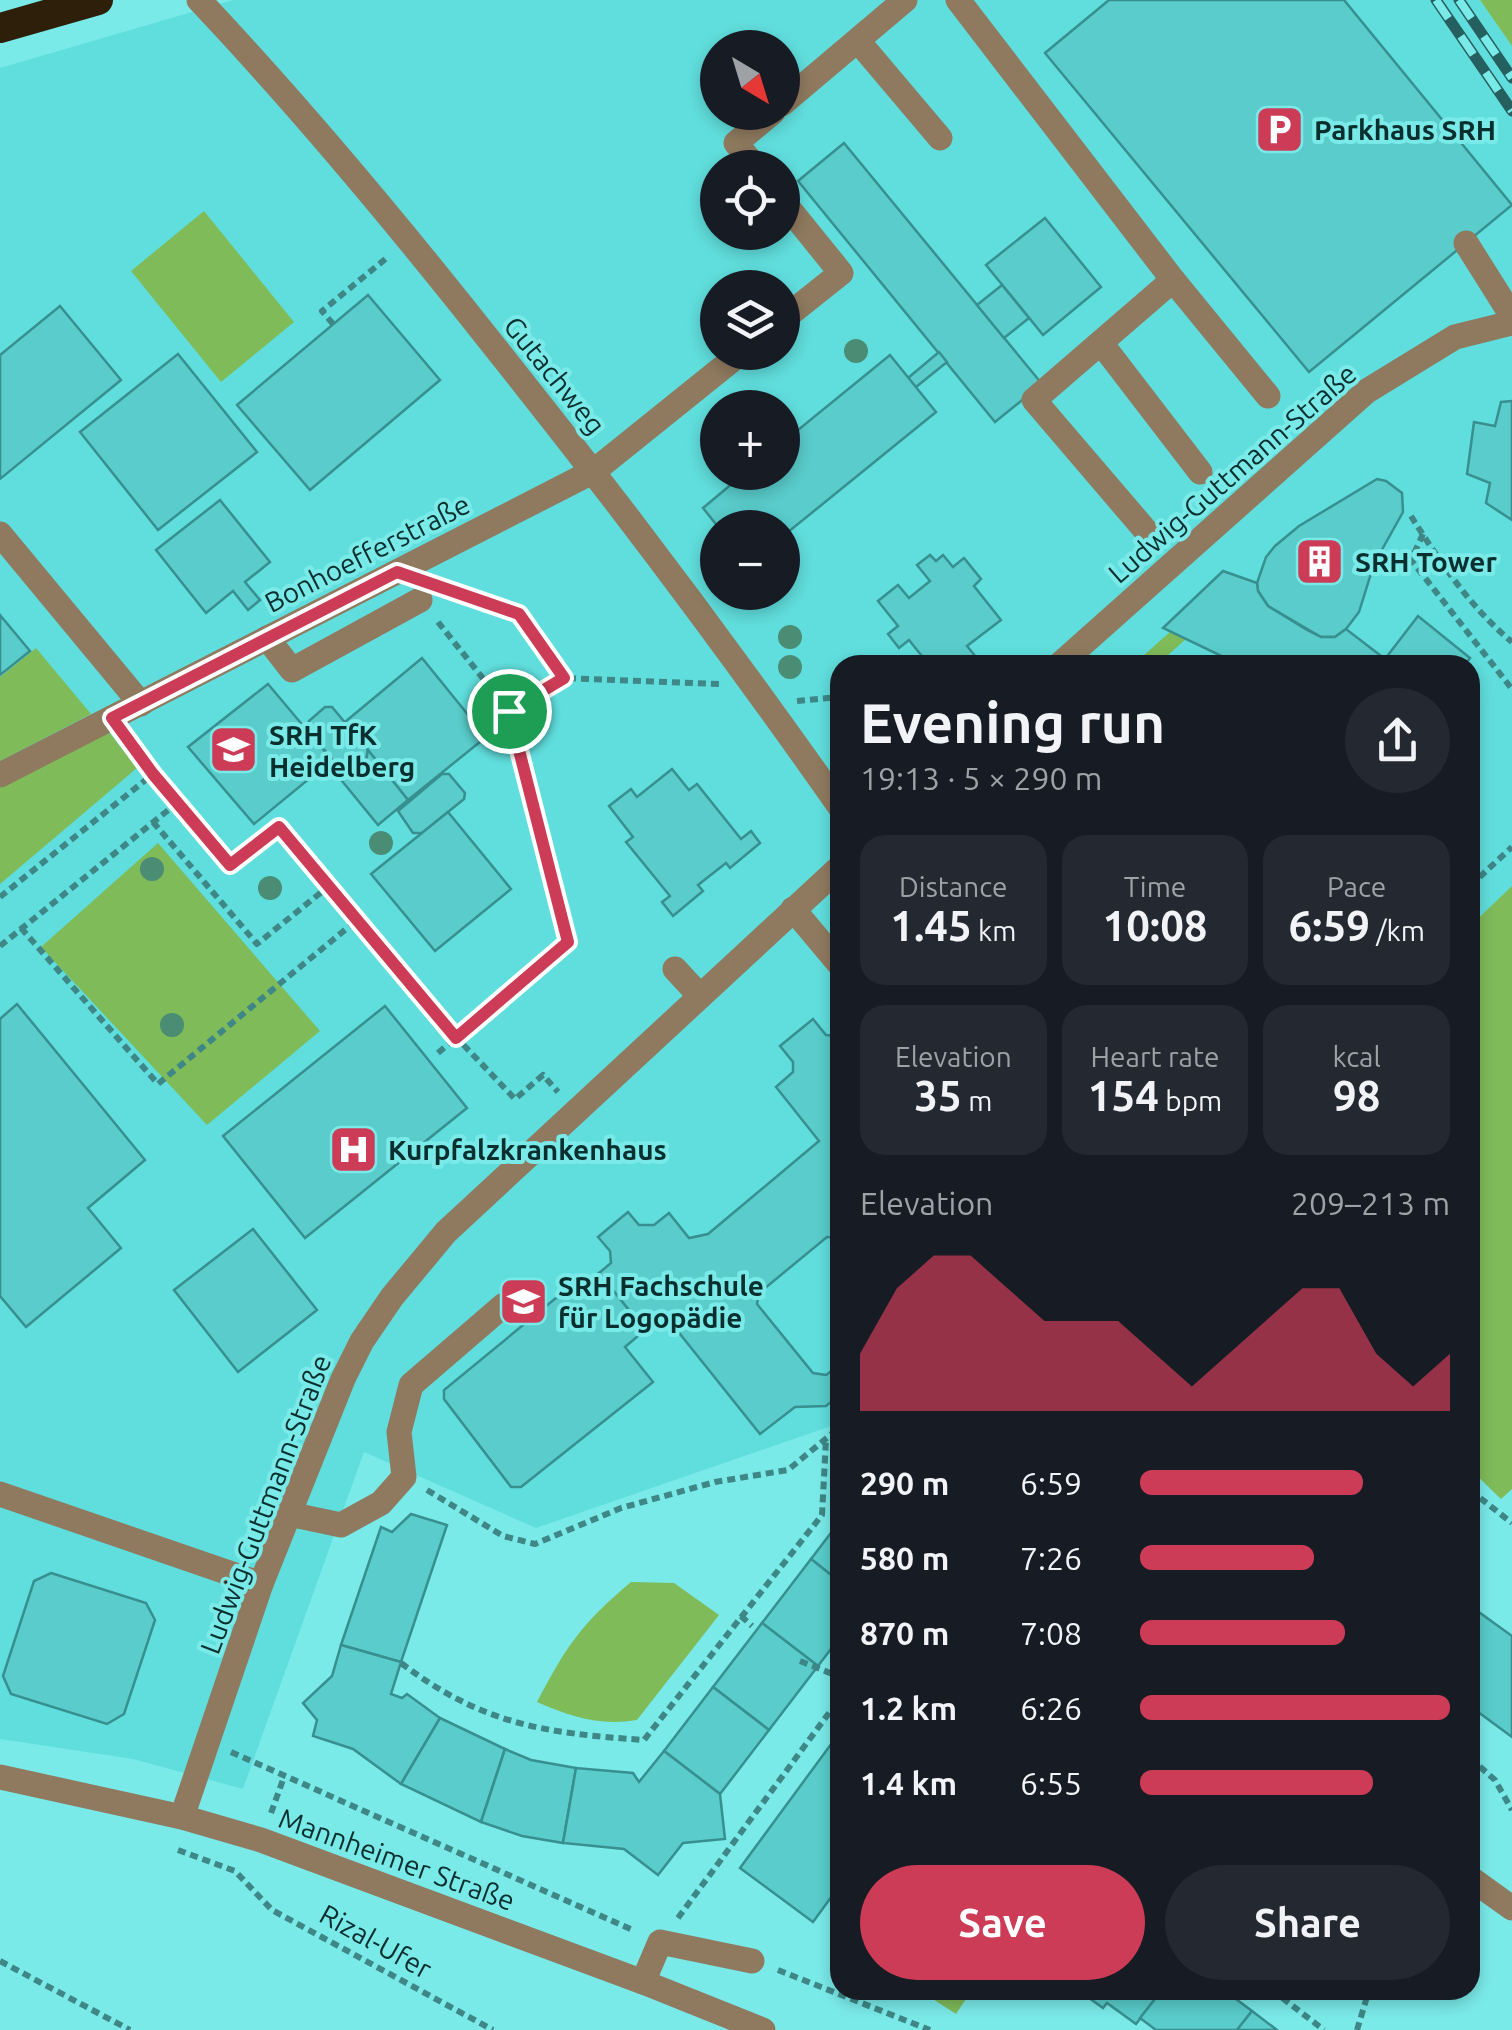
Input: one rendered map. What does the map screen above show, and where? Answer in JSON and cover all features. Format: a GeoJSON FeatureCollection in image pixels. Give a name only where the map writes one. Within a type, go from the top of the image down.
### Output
{"type":"FeatureCollection","features":[{"type":"Feature","properties":{"kind":"highway"},"geometry":{"type":"LineString","coordinates":[[0,28],[98,0]]}},
{"type":"Feature","properties":{"kind":"street","name":"Gutachweg"},"geometry":{"type":"LineString","coordinates":[[199,0],[409,239],[594,471],[830,793]]}},
{"type":"Feature","properties":{"kind":"street"},"geometry":{"type":"LineString","coordinates":[[800,89],[905,0]]}},
{"type":"Feature","properties":{"kind":"street"},"geometry":{"type":"LineString","coordinates":[[958,0],[1173,280],[1268,396]]}},
{"type":"Feature","properties":{"kind":"street"},"geometry":{"type":"LineString","coordinates":[[858,40],[940,138]]}},
{"type":"Feature","properties":{"kind":"street"},"geometry":{"type":"LineString","coordinates":[[742,150],[736,143],[752,130]]}},
{"type":"Feature","properties":{"kind":"street"},"geometry":{"type":"LineString","coordinates":[[800,222],[841,272],[800,305]]}},
{"type":"Feature","properties":{"kind":"street"},"geometry":{"type":"LineString","coordinates":[[1466,243],[1512,319]]}},
{"type":"Feature","properties":{"kind":"street"},"geometry":{"type":"LineString","coordinates":[[1152,538],[1034,400],[1173,280]]}},
{"type":"Feature","properties":{"kind":"street","name":"Ludwig-Guttmann-Straße"},"geometry":{"type":"LineString","coordinates":[[1070,655],[1368,392],[1454,337],[1512,319]]}},
{"type":"Feature","properties":{"kind":"street"},"geometry":{"type":"LineString","coordinates":[[1101,343],[1200,472]]}},
{"type":"Feature","properties":{"kind":"street","name":"Bonhoefferstraße"},"geometry":{"type":"LineString","coordinates":[[0,775],[594,471],[720,370]]}},
{"type":"Feature","properties":{"kind":"street"},"geometry":{"type":"LineString","coordinates":[[0,534],[141,704]]}},
{"type":"Feature","properties":{"kind":"street"},"geometry":{"type":"LineString","coordinates":[[267,638],[292,670],[420,600]]}},
{"type":"Feature","properties":{"kind":"street","name":"Ludwig-Guttmann-Straße"},"geometry":{"type":"LineString","coordinates":[[182,1817],[261,1584],[343,1378],[392,1297],[446,1232],[830,876]]}},
{"type":"Feature","properties":{"kind":"street"},"geometry":{"type":"LineString","coordinates":[[794,909],[830,953]]}},
{"type":"Feature","properties":{"kind":"street"},"geometry":{"type":"LineString","coordinates":[[675,969],[700,996]]}},
{"type":"Feature","properties":{"kind":"street"},"geometry":{"type":"LineString","coordinates":[[289,1514],[341,1525],[381,1503],[404,1477],[399,1432],[411,1385],[504,1305]]}},
{"type":"Feature","properties":{"kind":"street"},"geometry":{"type":"LineString","coordinates":[[0,1494],[261,1584]]}},
{"type":"Feature","properties":{"kind":"street","name":"Mannheimer Straße"},"geometry":{"type":"LineString","coordinates":[[0,1777],[182,1817],[261,1840],[763,2030]]}},
{"type":"Feature","properties":{"kind":"street"},"geometry":{"type":"LineString","coordinates":[[1480,1885],[1512,1908]]}},
{"type":"Feature","properties":{"kind":"street"},"geometry":{"type":"LineString","coordinates":[[643,1982],[660,1942],[752,1961]]}},
{"type":"Feature","properties":{"kind":"path"},"geometry":{"type":"LineString","coordinates":[[333,324],[322,311],[409,239]]}},
{"type":"Feature","properties":{"kind":"path"},"geometry":{"type":"LineString","coordinates":[[1411,516],[1455,581],[1492,626],[1512,642]]}},
{"type":"Feature","properties":{"kind":"path"},"geometry":{"type":"LineString","coordinates":[[1422,534],[1410,560],[1512,689]]}},
{"type":"Feature","properties":{"kind":"path"},"geometry":{"type":"LineString","coordinates":[[397,572],[519,614],[564,678]]}},
{"type":"Feature","properties":{"kind":"path"},"geometry":{"type":"LineString","coordinates":[[420,600],[509,711],[568,942],[438,1053]]}},
{"type":"Feature","properties":{"kind":"path"},"geometry":{"type":"LineString","coordinates":[[509,711],[564,678],[755,686]]}},
{"type":"Feature","properties":{"kind":"path"},"geometry":{"type":"LineString","coordinates":[[112,718],[153,774],[230,865],[279,827],[456,1038],[516,1100],[543,1075],[574,1112]]}},
{"type":"Feature","properties":{"kind":"path"},"geometry":{"type":"LineString","coordinates":[[0,897],[153,774]]}},
{"type":"Feature","properties":{"kind":"path"},"geometry":{"type":"LineString","coordinates":[[0,946],[177,802]]}},
{"type":"Feature","properties":{"kind":"path"},"geometry":{"type":"LineString","coordinates":[[153,822],[257,944],[329,886]]}},
{"type":"Feature","properties":{"kind":"path"},"geometry":{"type":"LineString","coordinates":[[1480,877],[1512,847]]}},
{"type":"Feature","properties":{"kind":"path"},"geometry":{"type":"LineString","coordinates":[[21,928],[158,1084],[358,920]]}},
{"type":"Feature","properties":{"kind":"path"},"geometry":{"type":"LineString","coordinates":[[404,1477],[503,1536],[535,1544],[621,1508],[715,1482],[788,1470],[830,1436]]}},
{"type":"Feature","properties":{"kind":"path"},"geometry":{"type":"LineString","coordinates":[[401,1664],[431,1686],[511,1722],[559,1734],[644,1740],[822,1515],[826,1439]]}},
{"type":"Feature","properties":{"kind":"path"},"geometry":{"type":"LineString","coordinates":[[1480,1498],[1512,1524]]}},
{"type":"Feature","properties":{"kind":"path"},"geometry":{"type":"LineString","coordinates":[[741,1616],[752,1626]]}},
{"type":"Feature","properties":{"kind":"path"},"geometry":{"type":"LineString","coordinates":[[800,1661],[830,1673]]}},
{"type":"Feature","properties":{"kind":"path"},"geometry":{"type":"LineString","coordinates":[[209,1742],[660,1942],[830,1712]]}},
{"type":"Feature","properties":{"kind":"path"},"geometry":{"type":"LineString","coordinates":[[1480,1766],[1496,1780],[1512,1810]]}},
{"type":"Feature","properties":{"kind":"path"},"geometry":{"type":"LineString","coordinates":[[261,1840],[284,1777]]}},
{"type":"Feature","properties":{"kind":"path","name":"Rizal-Ufer"},"geometry":{"type":"LineString","coordinates":[[247,1880],[258,1899],[272,1910],[493,2030]]}},
{"type":"Feature","properties":{"kind":"path"},"geometry":{"type":"LineString","coordinates":[[0,1961],[130,2030]]}},
{"type":"Feature","properties":{"kind":"path"},"geometry":{"type":"LineString","coordinates":[[752,1961],[830,1991]]}},
{"type":"Feature","properties":{"kind":"path"},"geometry":{"type":"LineString","coordinates":[[852,2000],[930,2030]]}},
{"type":"Feature","properties":{"kind":"path"},"geometry":{"type":"LineString","coordinates":[[1285,2000],[1324,2030]]}},
{"type":"Feature","properties":{"kind":"path"},"geometry":{"type":"LineString","coordinates":[[1357,2030],[1366,2000]]}},
{"type":"Feature","properties":{"kind":"shaded area"},"geometry":{"type":"Polygon","coordinates":[[[233,0],[1480,0],[1512,46],[1512,886],[1480,916],[1480,655],[830,655],[830,1426],[536,1528],[364,1452],[243,1789],[133,1759],[0,1739],[0,68],[233,0]]]}},
{"type":"Feature","properties":{"kind":"green space"},"geometry":{"type":"Polygon","coordinates":[[[1480,0],[1512,0],[1512,46],[1480,0]]]}},
{"type":"Feature","properties":{"kind":"green space"},"geometry":{"type":"Polygon","coordinates":[[[204,211],[294,322],[221,382],[131,271],[204,211]]]}},
{"type":"Feature","properties":{"kind":"green space"},"geometry":{"type":"Polygon","coordinates":[[[1171,631],[1187,638],[1168,655],[1144,655],[1171,631]]]}},
{"type":"Feature","properties":{"kind":"green space"},"geometry":{"type":"Polygon","coordinates":[[[36,648],[91,714],[0,761],[0,677],[36,648]]]}},
{"type":"Feature","properties":{"kind":"green space"},"geometry":{"type":"Polygon","coordinates":[[[109,732],[137,768],[0,884],[0,788],[109,732]]]}},
{"type":"Feature","properties":{"kind":"green space"},"geometry":{"type":"Polygon","coordinates":[[[158,843],[320,1031],[207,1125],[41,947],[158,843]]]}},
{"type":"Feature","properties":{"kind":"green space"},"geometry":{"type":"Polygon","coordinates":[[[1512,886],[1512,1489],[1501,1499],[1480,1479],[1480,916],[1512,886]]]}},
{"type":"Feature","properties":{"kind":"green space"},"geometry":{"type":"Polygon","coordinates":[[[631,1582],[674,1583],[719,1615],[637,1720],[586,1719],[537,1702],[576,1636],[631,1582]]]}},
{"type":"Feature","properties":{"kind":"green space"},"geometry":{"type":"Polygon","coordinates":[[[934,2000],[965,2000],[956,2014],[934,2000]]]}},
{"type":"Feature","properties":{"kind":"building","name":"Parkhaus SRH"},"geometry":{"type":"Polygon","coordinates":[[[1109,0],[1344,0],[1512,205],[1309,372],[1045,53],[1109,0]]]}},
{"type":"Feature","properties":{"kind":"building"},"geometry":{"type":"Polygon","coordinates":[[[844,143],[1042,384],[995,422],[800,179],[844,143]]]}},
{"type":"Feature","properties":{"kind":"building"},"geometry":{"type":"Polygon","coordinates":[[[1045,218],[1101,287],[1043,335],[986,265],[1045,218]]]}},
{"type":"Feature","properties":{"kind":"building"},"geometry":{"type":"Polygon","coordinates":[[[1002,285],[1029,318],[1004,338],[977,305],[1002,285]]]}},
{"type":"Feature","properties":{"kind":"building"},"geometry":{"type":"Polygon","coordinates":[[[368,295],[440,380],[310,490],[237,405],[368,295]]]}},
{"type":"Feature","properties":{"kind":"building"},"geometry":{"type":"Polygon","coordinates":[[[60,306],[121,380],[0,479],[0,355],[60,306]]]}},
{"type":"Feature","properties":{"kind":"building"},"geometry":{"type":"Polygon","coordinates":[[[939,352],[947,362],[916,387],[908,378],[939,352]]]}},
{"type":"Feature","properties":{"kind":"building"},"geometry":{"type":"Polygon","coordinates":[[[178,354],[257,452],[158,530],[80,432],[178,354]]]}},
{"type":"Feature","properties":{"kind":"building"},"geometry":{"type":"Polygon","coordinates":[[[890,355],[936,412],[800,522],[800,510],[705,510],[724,490],[800,490],[800,428],[890,355]]]}},
{"type":"Feature","properties":{"kind":"building"},"geometry":{"type":"Polygon","coordinates":[[[1512,401],[1512,520],[1486,503],[1490,483],[1467,474],[1474,422],[1495,426],[1501,402],[1512,401]]]}},
{"type":"Feature","properties":{"kind":"building","name":"SRH Tower"},"geometry":{"type":"Polygon","coordinates":[[[1377,479],[1402,493],[1403,512],[1374,564],[1359,612],[1335,637],[1321,637],[1268,606],[1257,583],[1266,557],[1299,526],[1377,479]]]}},
{"type":"Feature","properties":{"kind":"building"},"geometry":{"type":"Polygon","coordinates":[[[220,500],[270,562],[245,582],[260,600],[248,610],[233,591],[206,613],[156,550],[220,500]]]}},
{"type":"Feature","properties":{"kind":"building"},"geometry":{"type":"Polygon","coordinates":[[[930,555],[936,561],[943,555],[953,567],[964,558],[981,579],[974,586],[1001,620],[967,646],[974,655],[921,655],[909,640],[899,648],[888,634],[898,626],[878,601],[898,585],[909,598],[930,581],[917,565],[930,555]]]}},
{"type":"Feature","properties":{"kind":"building"},"geometry":{"type":"Polygon","coordinates":[[[1223,571],[1257,583],[1268,606],[1307,630],[1321,637],[1335,637],[1346,629],[1380,655],[1219,655],[1163,628],[1223,571]]]}},
{"type":"Feature","properties":{"kind":"building"},"geometry":{"type":"Polygon","coordinates":[[[0,615],[30,651],[0,675],[0,615]]]}},
{"type":"Feature","properties":{"kind":"building"},"geometry":{"type":"Polygon","coordinates":[[[1418,616],[1466,655],[1388,655],[1418,616]]]}},
{"type":"Feature","properties":{"kind":"building"},"geometry":{"type":"Polygon","coordinates":[[[422,658],[486,737],[408,800],[345,722],[422,658]]]}},
{"type":"Feature","properties":{"kind":"building"},"geometry":{"type":"Polygon","coordinates":[[[268,684],[332,760],[254,824],[188,747],[268,684]]]}},
{"type":"Feature","properties":{"kind":"building"},"geometry":{"type":"Polygon","coordinates":[[[325,707],[332,707],[368,750],[366,761],[352,771],[342,772],[307,728],[309,721],[325,707]]]}},
{"type":"Feature","properties":{"kind":"building"},"geometry":{"type":"Polygon","coordinates":[[[368,750],[408,800],[378,825],[338,776],[366,761],[368,750]]]}},
{"type":"Feature","properties":{"kind":"building"},"geometry":{"type":"Polygon","coordinates":[[[672,769],[689,790],[697,784],[741,839],[751,831],[760,843],[730,868],[726,863],[698,885],[703,891],[673,916],[662,902],[670,896],[626,842],[633,837],[609,806],[631,789],[637,797],[672,769]]]}},
{"type":"Feature","properties":{"kind":"building"},"geometry":{"type":"Polygon","coordinates":[[[442,774],[449,774],[465,793],[464,799],[422,833],[413,833],[398,811],[442,774]]]}},
{"type":"Feature","properties":{"kind":"building"},"geometry":{"type":"Polygon","coordinates":[[[448,812],[511,889],[435,951],[371,874],[448,812]]]}},
{"type":"Feature","properties":{"kind":"building"},"geometry":{"type":"Polygon","coordinates":[[[17,1004],[145,1160],[88,1208],[121,1248],[26,1327],[0,1296],[0,1019],[17,1004]]]}},
{"type":"Feature","properties":{"kind":"building"},"geometry":{"type":"Polygon","coordinates":[[[385,1006],[467,1108],[305,1238],[223,1136],[385,1006]]]}},
{"type":"Feature","properties":{"kind":"building"},"geometry":{"type":"Polygon","coordinates":[[[813,1019],[830,1035],[830,1237],[759,1293],[757,1304],[813,1373],[830,1372],[830,1403],[795,1407],[760,1434],[664,1314],[645,1330],[599,1273],[611,1263],[610,1251],[598,1237],[628,1212],[639,1225],[654,1225],[669,1213],[689,1238],[708,1234],[819,1141],[776,1087],[793,1072],[793,1062],[780,1046],[813,1019]]]}},
{"type":"Feature","properties":{"kind":"building"},"geometry":{"type":"Polygon","coordinates":[[[253,1229],[317,1310],[238,1372],[174,1290],[253,1229]]]}},
{"type":"Feature","properties":{"kind":"building"},"geometry":{"type":"Polygon","coordinates":[[[599,1273],[645,1330],[625,1347],[653,1382],[521,1487],[511,1487],[444,1399],[444,1390],[573,1284],[578,1289],[599,1273]]]}},
{"type":"Feature","properties":{"kind":"building"},"geometry":{"type":"Polygon","coordinates":[[[411,1514],[447,1525],[401,1662],[341,1645],[381,1527],[392,1532],[411,1514]]]}},
{"type":"Feature","properties":{"kind":"building"},"geometry":{"type":"Polygon","coordinates":[[[830,1534],[830,1574],[811,1559],[830,1534]]]}},
{"type":"Feature","properties":{"kind":"building"},"geometry":{"type":"Polygon","coordinates":[[[811,1559],[830,1574],[830,1650],[818,1666],[762,1623],[811,1559]]]}},
{"type":"Feature","properties":{"kind":"building"},"geometry":{"type":"Polygon","coordinates":[[[51,1573],[146,1603],[155,1620],[124,1714],[107,1724],[11,1694],[3,1676],[34,1581],[51,1573]]]}},
{"type":"Feature","properties":{"kind":"building"},"geometry":{"type":"Polygon","coordinates":[[[1480,1613],[1512,1636],[1512,1737],[1480,1713],[1480,1613]]]}},
{"type":"Feature","properties":{"kind":"building"},"geometry":{"type":"Polygon","coordinates":[[[762,1623],[818,1666],[769,1730],[713,1687],[762,1623]]]}},
{"type":"Feature","properties":{"kind":"building"},"geometry":{"type":"Polygon","coordinates":[[[341,1645],[401,1662],[391,1694],[402,1698],[407,1694],[440,1718],[401,1784],[353,1749],[313,1736],[317,1720],[303,1703],[332,1676],[341,1645]]]}},
{"type":"Feature","properties":{"kind":"building"},"geometry":{"type":"Polygon","coordinates":[[[713,1687],[769,1730],[720,1794],[664,1751],[713,1687]]]}},
{"type":"Feature","properties":{"kind":"building"},"geometry":{"type":"Polygon","coordinates":[[[440,1718],[505,1749],[481,1822],[401,1784],[440,1718]]]}},
{"type":"Feature","properties":{"kind":"building"},"geometry":{"type":"Polygon","coordinates":[[[830,1746],[830,1899],[813,1922],[740,1868],[830,1746]]]}},
{"type":"Feature","properties":{"kind":"building"},"geometry":{"type":"Polygon","coordinates":[[[505,1749],[531,1760],[576,1768],[563,1843],[522,1836],[481,1822],[505,1749]]]}},
{"type":"Feature","properties":{"kind":"building"},"geometry":{"type":"Polygon","coordinates":[[[664,1751],[720,1794],[725,1839],[683,1843],[658,1875],[624,1849],[563,1843],[576,1768],[633,1773],[639,1782],[664,1751]]]}},
{"type":"Feature","properties":{"kind":"building"},"geometry":{"type":"Polygon","coordinates":[[[1092,2000],[1154,2000],[1136,2024],[1107,2003],[1103,2008],[1092,2000]]]}},
{"type":"Feature","properties":{"kind":"building"},"geometry":{"type":"Polygon","coordinates":[[[1154,2000],[1237,2000],[1252,2011],[1237,2030],[1156,2030],[1140,2018],[1154,2000]]]}},
{"type":"Feature","properties":{"kind":"building"},"geometry":{"type":"Polygon","coordinates":[[[1252,2011],[1277,2030],[1237,2030],[1252,2011]]]}},
{"type":"Feature","properties":{"kind":"railway"},"geometry":{"type":"LineString","coordinates":[[1436,0],[1512,111]]}},
{"type":"Feature","properties":{"kind":"railway"},"geometry":{"type":"LineString","coordinates":[[1459,0],[1512,78]]}},
{"type":"Feature","properties":{"kind":"place","name":"Parkhaus SRH"},"geometry":{"type":"Point","coordinates":[1279,129]}},
{"type":"Feature","properties":{"kind":"place","name":"SRH Tower"},"geometry":{"type":"Point","coordinates":[1320,561]}},
{"type":"Feature","properties":{"kind":"place","name":"SRH TfK Heidelberg"},"geometry":{"type":"Point","coordinates":[234,750]}},
{"type":"Feature","properties":{"kind":"place","name":"Kurpfalzkrankenhaus"},"geometry":{"type":"Point","coordinates":[353,1149]}},
{"type":"Feature","properties":{"kind":"place","name":"SRH Fachschule für Logopädie"},"geometry":{"type":"Point","coordinates":[523,1301]}},
{"type":"Feature","properties":{"kind":"route"},"geometry":{"type":"LineString","coordinates":[[397,572],[519,614],[564,678],[509,711],[568,942],[456,1038],[279,827],[230,865],[153,774],[112,718],[397,572]]}}]}
